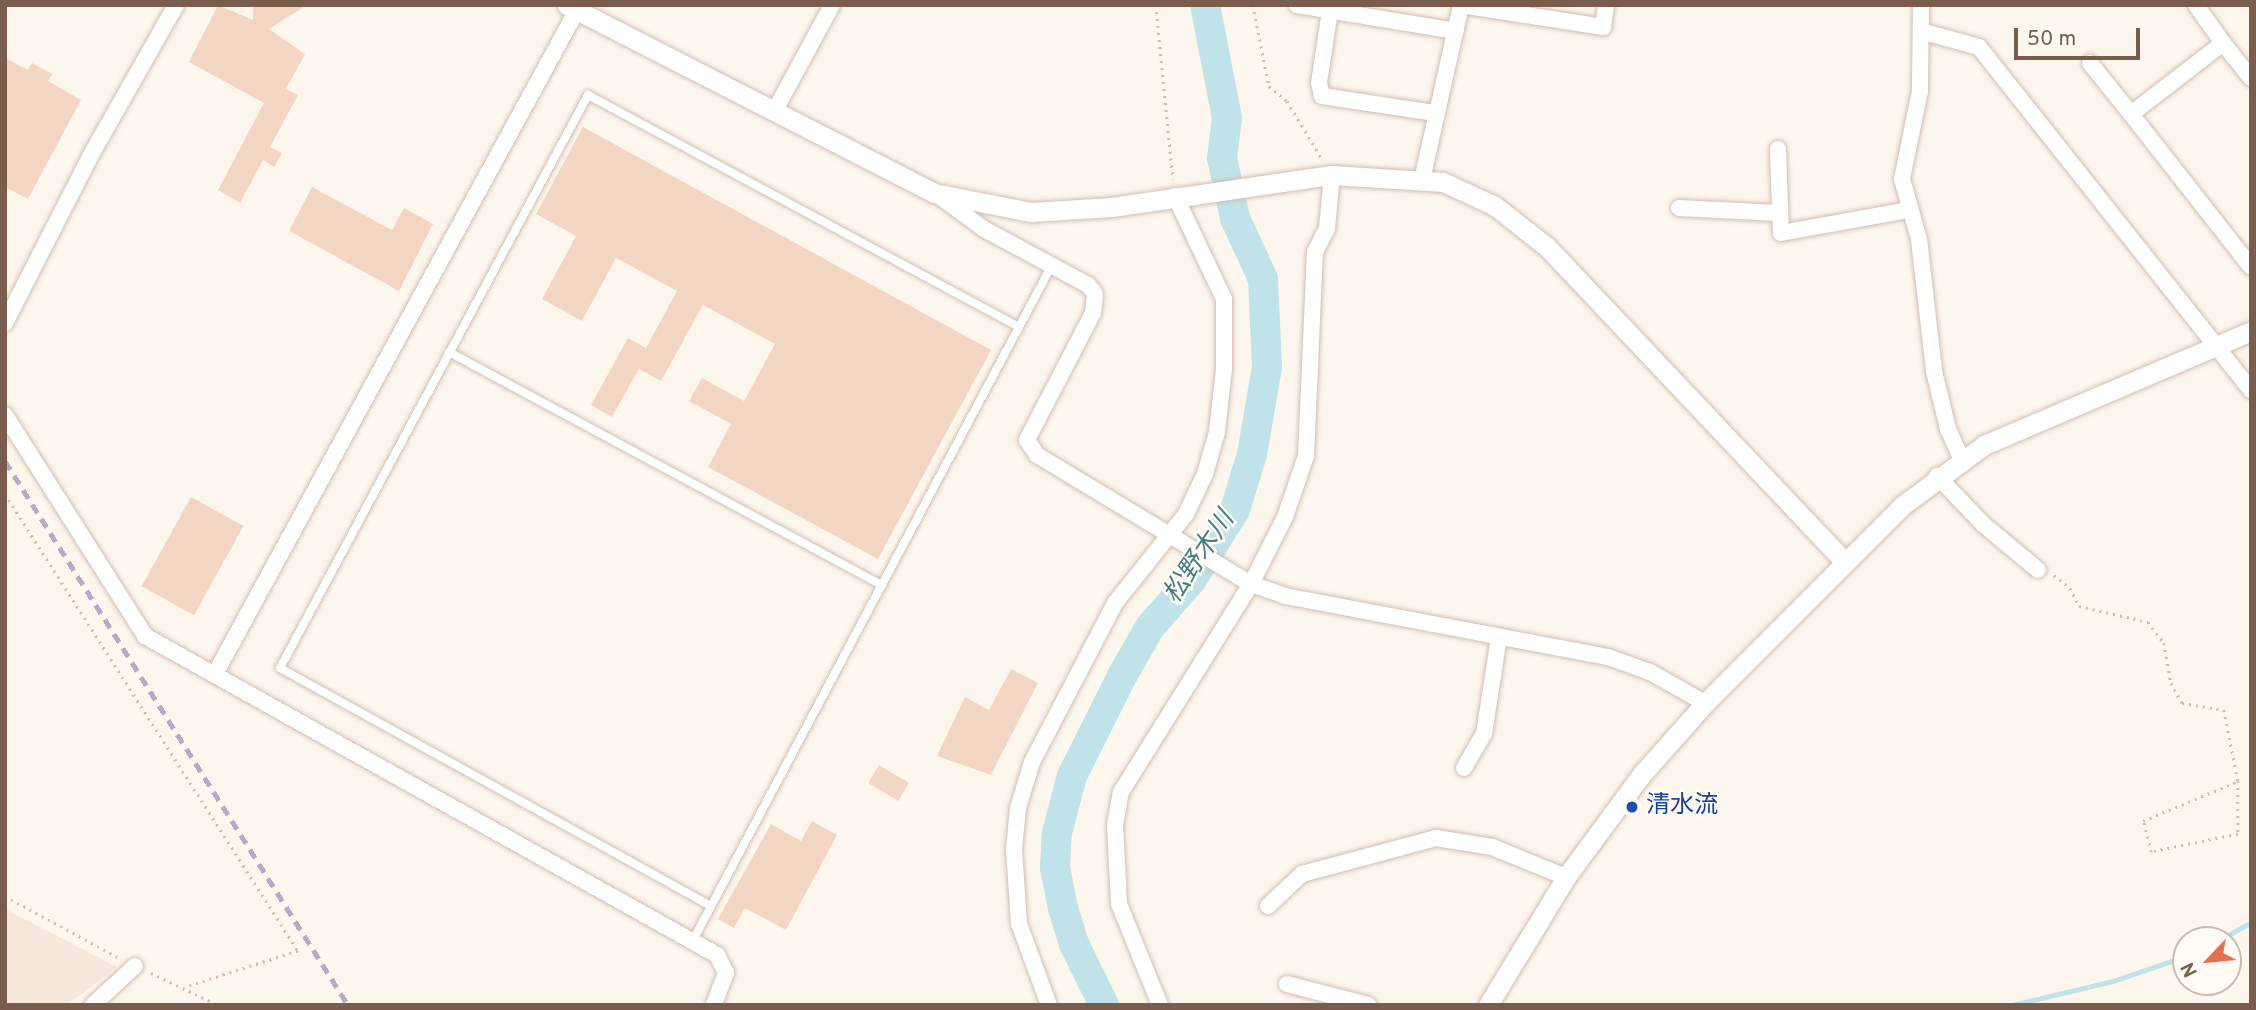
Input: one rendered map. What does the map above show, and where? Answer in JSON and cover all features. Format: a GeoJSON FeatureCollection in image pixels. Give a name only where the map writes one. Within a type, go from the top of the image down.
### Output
{"type":"FeatureCollection","features":[{"type":"Feature","properties":{"kind":"street"},"geometry":{"type":"LineString","coordinates":[[5,323],[92,153],[176,5]]}},
{"type":"Feature","properties":{"kind":"street"},"geometry":{"type":"LineString","coordinates":[[774,112],[832,5]]}},
{"type":"Feature","properties":{"kind":"street"},"geometry":{"type":"LineString","coordinates":[[1297,5],[1457,31]]}},
{"type":"Feature","properties":{"kind":"street"},"geometry":{"type":"LineString","coordinates":[[1422,180],[1434,113],[1457,31],[1461,5],[1604,27],[1606,5]]}},
{"type":"Feature","properties":{"kind":"street"},"geometry":{"type":"LineString","coordinates":[[1921,5],[1924,32],[1920,91],[1902,179],[1919,239],[1934,371],[1948,429],[1962,460]]}},
{"type":"Feature","properties":{"kind":"street"},"geometry":{"type":"LineString","coordinates":[[2196,5],[2251,78]]}},
{"type":"Feature","properties":{"kind":"street"},"geometry":{"type":"LineString","coordinates":[[215,674],[572,8],[934,193],[984,229],[1088,285],[1095,294],[1093,313],[1027,440],[1037,455],[1166,535],[1251,584],[1285,596],[1608,657],[1650,672],[1705,703]]}},
{"type":"Feature","properties":{"kind":"street"},"geometry":{"type":"LineString","coordinates":[[1330,11],[1319,83],[1322,96],[1434,113]]}},
{"type":"Feature","properties":{"kind":"street"},"geometry":{"type":"LineString","coordinates":[[1924,32],[1979,47],[2251,390]]}},
{"type":"Feature","properties":{"kind":"street"},"geometry":{"type":"LineString","coordinates":[[2131,114],[2223,43]]}},
{"type":"Feature","properties":{"kind":"street"},"geometry":{"type":"LineString","coordinates":[[2090,63],[2251,267]]}},
{"type":"Feature","properties":{"kind":"street"},"geometry":{"type":"LineString","coordinates":[[1778,149],[1778,213],[1781,233],[1909,210]]}},
{"type":"Feature","properties":{"kind":"street"},"geometry":{"type":"LineString","coordinates":[[934,193],[1031,212],[1112,207],[1324,176],[1443,182],[1495,206],[1547,247],[1845,562]]}},
{"type":"Feature","properties":{"kind":"street"},"geometry":{"type":"LineString","coordinates":[[1160,1005],[1119,904],[1115,825],[1121,792],[1251,584],[1285,517],[1306,456],[1315,252],[1327,228],[1324,176]]}},
{"type":"Feature","properties":{"kind":"street"},"geometry":{"type":"LineString","coordinates":[[1049,1005],[1019,924],[1014,849],[1018,808],[1032,762],[1115,603],[1166,535],[1186,514],[1205,474],[1217,432],[1224,369],[1224,299],[1179,196]]}},
{"type":"Feature","properties":{"kind":"street"},"geometry":{"type":"LineString","coordinates":[[1679,208],[1778,213]]}},
{"type":"Feature","properties":{"kind":"street"},"geometry":{"type":"LineString","coordinates":[[1488,1005],[1566,877],[1630,790],[1705,703],[1845,562],[1937,476],[1962,460],[2062,409],[2251,331]]}},
{"type":"Feature","properties":{"kind":"street"},"geometry":{"type":"LineString","coordinates":[[5,415],[145,636],[717,955],[726,972],[715,1005]]}},
{"type":"Feature","properties":{"kind":"street"},"geometry":{"type":"LineString","coordinates":[[1937,476],[1984,525],[2038,570]]}},
{"type":"Feature","properties":{"kind":"street"},"geometry":{"type":"LineString","coordinates":[[1464,768],[1484,734],[1499,637]]}},
{"type":"Feature","properties":{"kind":"street"},"geometry":{"type":"LineString","coordinates":[[1268,906],[1302,874],[1436,838],[1492,847],[1566,877]]}},
{"type":"Feature","properties":{"kind":"street"},"geometry":{"type":"LineString","coordinates":[[93,1005],[135,966]]}},
{"type":"Feature","properties":{"kind":"street"},"geometry":{"type":"LineString","coordinates":[[1287,984],[1368,1005]]}},
{"type":"Feature","properties":{"kind":"lane"},"geometry":{"type":"LineString","coordinates":[[711,906],[280,668],[588,95],[1019,327]]}},
{"type":"Feature","properties":{"kind":"lane"},"geometry":{"type":"LineString","coordinates":[[692,942],[1052,265]]}},
{"type":"Feature","properties":{"kind":"lane"},"geometry":{"type":"LineString","coordinates":[[449,352],[882,584]]}},
{"type":"Feature","properties":{"kind":"path"},"geometry":{"type":"LineString","coordinates":[[1156,5],[1179,196]]}},
{"type":"Feature","properties":{"kind":"path"},"geometry":{"type":"LineString","coordinates":[[1253,5],[1269,86],[1287,101],[1324,176]]}},
{"type":"Feature","properties":{"kind":"path"},"geometry":{"type":"LineString","coordinates":[[5,494],[298,951],[187,987]]}},
{"type":"Feature","properties":{"kind":"path"},"geometry":{"type":"LineString","coordinates":[[2038,570],[2063,580],[2079,606],[2112,616],[2134,617],[2160,633],[2176,696],[2182,703],[2224,710],[2238,781],[2238,834],[2151,852],[2143,821],[2238,781]]}},
{"type":"Feature","properties":{"kind":"path"},"geometry":{"type":"LineString","coordinates":[[5,897],[135,966],[187,987],[218,1005]]}},
{"type":"Feature","properties":{"kind":"shaded area"},"geometry":{"type":"Polygon","coordinates":[[[5,909],[117,967],[67,1005],[5,1005],[5,909]]]}},
{"type":"Feature","properties":{"kind":"building"},"geometry":{"type":"Polygon","coordinates":[[[218,5],[253,20],[253,5],[307,5],[269,29],[305,54],[286,89],[298,95],[270,147],[282,153],[274,167],[263,160],[240,203],[218,190],[264,103],[189,62],[218,5]]]}},
{"type":"Feature","properties":{"kind":"building"},"geometry":{"type":"Polygon","coordinates":[[[5,58],[28,70],[32,63],[52,74],[48,81],[81,100],[28,199],[5,187],[5,58]]]}},
{"type":"Feature","properties":{"kind":"building"},"geometry":{"type":"Polygon","coordinates":[[[583,127],[991,350],[878,559],[708,467],[731,424],[689,401],[702,378],[744,401],[775,344],[703,305],[661,381],[639,369],[612,417],[591,405],[628,338],[646,348],[677,291],[616,258],[582,321],[542,299],[576,236],[536,214],[583,127]]]}},
{"type":"Feature","properties":{"kind":"building"},"geometry":{"type":"Polygon","coordinates":[[[312,187],[392,230],[404,208],[433,224],[399,291],[289,231],[312,187]]]}},
{"type":"Feature","properties":{"kind":"building"},"geometry":{"type":"Polygon","coordinates":[[[191,497],[243,526],[194,615],[142,586],[191,497]]]}},
{"type":"Feature","properties":{"kind":"building"},"geometry":{"type":"Polygon","coordinates":[[[1011,669],[1038,683],[991,775],[937,756],[965,697],[989,710],[1011,669]]]}},
{"type":"Feature","properties":{"kind":"building"},"geometry":{"type":"Polygon","coordinates":[[[879,765],[909,783],[898,801],[868,783],[879,765]]]}},
{"type":"Feature","properties":{"kind":"building"},"geometry":{"type":"Polygon","coordinates":[[[812,821],[837,835],[786,930],[745,908],[734,928],[718,919],[771,824],[801,841],[812,821]]]}},
{"type":"Feature","properties":{"kind":"waterway","name":"松野木川"},"geometry":{"type":"LineString","coordinates":[[1104,1005],[1074,944],[1063,908],[1055,868],[1057,833],[1072,776],[1122,676],[1150,627],[1192,579],[1235,510],[1252,454],[1267,367],[1263,279],[1235,218],[1222,158],[1227,118],[1205,5]]}},
{"type":"Feature","properties":{"kind":"waterway"},"geometry":{"type":"LineString","coordinates":[[2242,927],[2251,922]]}},
{"type":"Feature","properties":{"kind":"waterway"},"geometry":{"type":"LineString","coordinates":[[2012,1005],[2113,981],[2172,961]]}},
{"type":"Feature","properties":{"kind":"railway"},"geometry":{"type":"LineString","coordinates":[[5,461],[348,1005]]}},
{"type":"Feature","properties":{"kind":"place","name":"清水流"},"geometry":{"type":"Point","coordinates":[1632,807]}}]}
